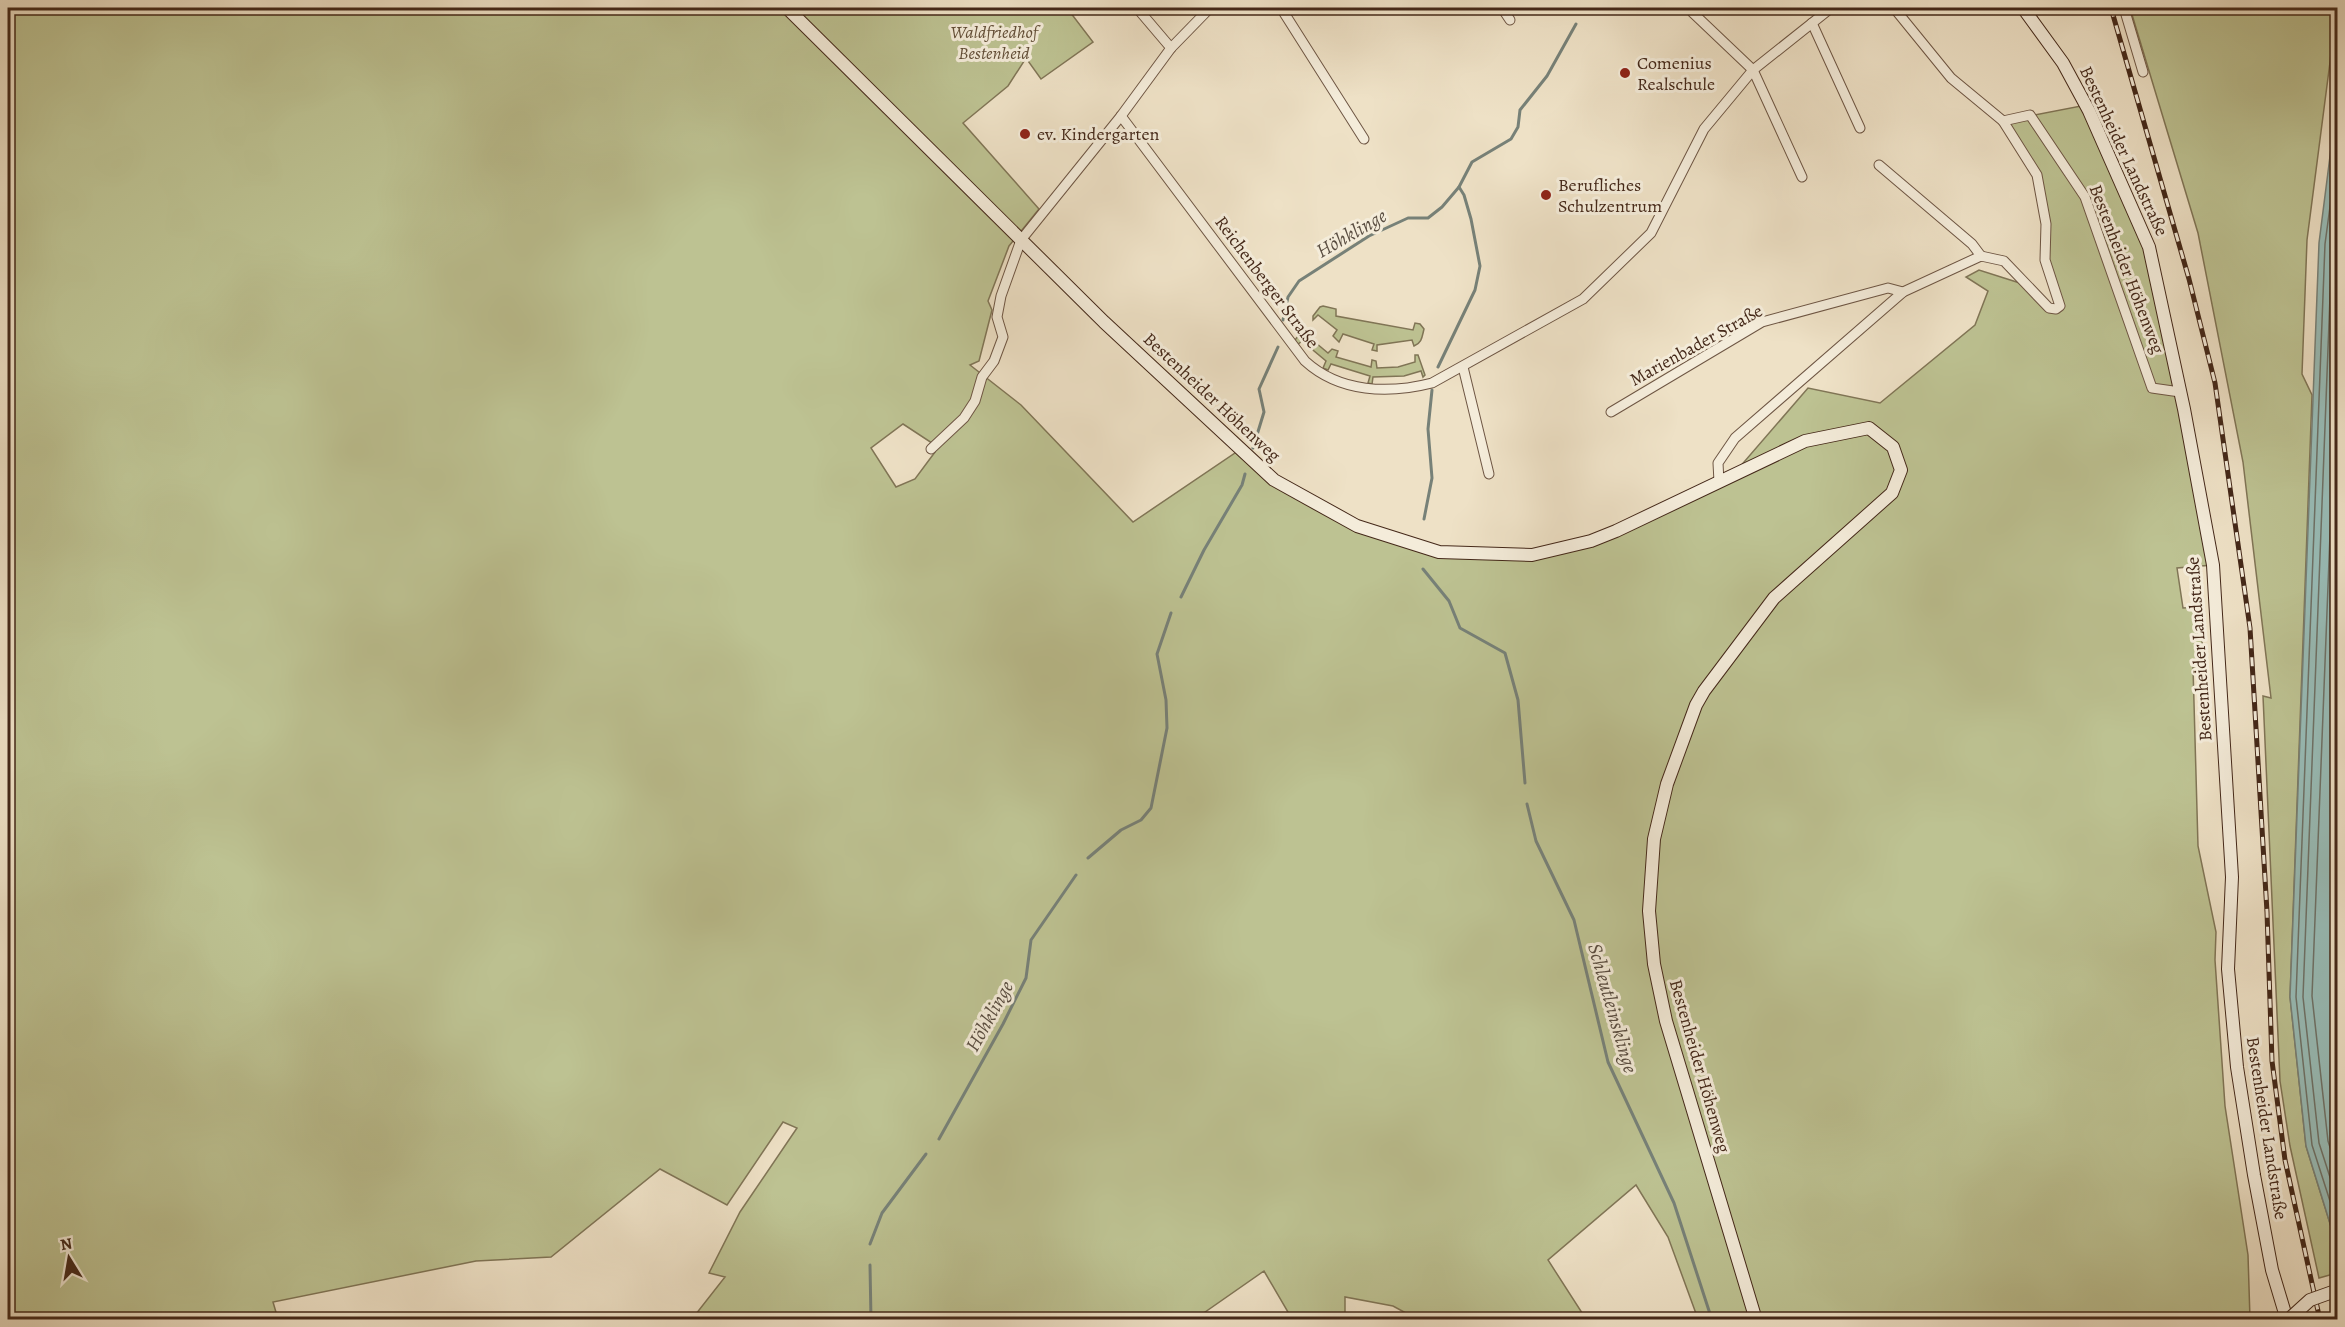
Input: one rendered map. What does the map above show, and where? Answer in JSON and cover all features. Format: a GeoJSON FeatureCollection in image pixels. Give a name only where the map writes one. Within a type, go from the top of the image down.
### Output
{"type":"FeatureCollection","features":[{"type":"Feature","properties":{"kind":"street","name":"Bestenheider Höhenweg"},"geometry":{"type":"LineString","coordinates":[[787,8],[1104,322],[1274,480],[1357,526],[1439,552],[1532,555],[1591,541],[1654,514],[1805,441],[1869,428],[1893,447],[1901,470],[1892,493],[1774,598],[1695,705],[1667,784],[1654,839],[1649,911],[1654,964],[1663,1010],[1756,1320]]}},
{"type":"Feature","properties":{"kind":"street"},"geometry":{"type":"LineString","coordinates":[[1137,8],[1171,48]]}},
{"type":"Feature","properties":{"kind":"street"},"geometry":{"type":"LineString","coordinates":[[931,449],[964,418],[975,401],[982,377],[994,361],[1003,337],[997,317],[1001,296],[1022,240],[1121,116],[1171,48],[1210,8]]}},
{"type":"Feature","properties":{"kind":"street"},"geometry":{"type":"LineString","coordinates":[[1281,8],[1364,139]]}},
{"type":"Feature","properties":{"kind":"street"},"geometry":{"type":"LineString","coordinates":[[1503,8],[1510,20]]}},
{"type":"Feature","properties":{"kind":"street","name":"Reichenberger Straße"},"geometry":{"type":"LineString","coordinates":[[1121,116],[1300,354],[1313,368],[1367,390],[1417,387],[1432,383],[1463,367],[1583,299],[1651,233],[1704,129],[1753,70],[1831,8]]}},
{"type":"Feature","properties":{"kind":"street"},"geometry":{"type":"LineString","coordinates":[[1719,482],[1718,463],[1735,438],[1903,292],[1981,256],[2004,261],[2049,308],[2056,309],[2060,306],[2045,260],[2046,224],[2037,175],[2003,121],[1951,78],[1894,8]]}},
{"type":"Feature","properties":{"kind":"street","name":"Bestenheider Landstraße"},"geometry":{"type":"LineString","coordinates":[[2022,8],[2063,63],[2089,111],[2149,247],[2180,392],[2212,565],[2223,701],[2232,877],[2228,969],[2237,1067],[2272,1270],[2287,1320]]}},
{"type":"Feature","properties":{"kind":"street"},"geometry":{"type":"LineString","coordinates":[[2124,8],[2143,72]]}},
{"type":"Feature","properties":{"kind":"street"},"geometry":{"type":"LineString","coordinates":[[1692,12],[1753,70],[1802,177]]}},
{"type":"Feature","properties":{"kind":"street"},"geometry":{"type":"LineString","coordinates":[[1812,23],[1860,128]]}},
{"type":"Feature","properties":{"kind":"street","name":"Bestenheider Höhenweg"},"geometry":{"type":"LineString","coordinates":[[2003,121],[2031,115],[2085,197],[2152,388],[2180,392]]}},
{"type":"Feature","properties":{"kind":"street"},"geometry":{"type":"LineString","coordinates":[[1879,165],[1972,244],[1981,256]]}},
{"type":"Feature","properties":{"kind":"street","name":"Marienbader Straße"},"geometry":{"type":"LineString","coordinates":[[1611,412],[1762,322],[1888,288],[1903,292]]}},
{"type":"Feature","properties":{"kind":"street"},"geometry":{"type":"LineString","coordinates":[[1463,367],[1489,474]]}},
{"type":"Feature","properties":{"kind":"street"},"geometry":{"type":"LineString","coordinates":[[2287,1320],[2310,1300],[2337,1290]]}},
{"type":"Feature","properties":{"kind":"green space","name":"Waldfriedhof Bestenheid"},"geometry":{"type":"Polygon","coordinates":[[[8,8],[1067,8],[1093,42],[1041,79],[1026,58],[1008,86],[963,123],[1039,209],[1009,246],[988,301],[992,310],[979,361],[970,365],[1021,405],[1133,522],[1241,449],[1274,480],[1357,526],[1439,552],[1532,555],[1591,541],[1732,476],[1808,388],[1880,403],[1975,325],[1988,291],[1966,277],[1979,270],[2026,285],[2048,307],[2060,306],[2052,283],[2037,175],[2003,121],[2086,105],[2149,247],[2213,565],[2177,568],[2183,608],[2199,607],[2204,665],[2193,667],[2198,846],[2216,932],[2215,960],[2225,1106],[2248,1255],[2250,1319],[1698,1319],[1668,1237],[1636,1185],[1548,1260],[1586,1319],[1417,1319],[1393,1306],[1345,1297],[1345,1319],[1292,1319],[1264,1271],[1195,1319],[692,1319],[725,1277],[709,1273],[740,1212],[797,1128],[783,1122],[727,1205],[660,1169],[551,1257],[476,1261],[273,1302],[278,1319],[8,1319],[8,8]],[[903,424],[871,448],[896,487],[915,479],[935,452],[932,443],[903,424]]]}},
{"type":"Feature","properties":{"kind":"green space"},"geometry":{"type":"Polygon","coordinates":[[[2130,8],[2337,8],[2307,240],[2302,374],[2312,395],[2290,997],[2306,1146],[2337,1246],[2337,1273],[2319,1278],[2290,1146],[2280,1081],[2263,696],[2271,698],[2243,462],[2198,233],[2130,8]]]}},
{"type":"Feature","properties":{"kind":"green space"},"geometry":{"type":"Polygon","coordinates":[[[1323,306],[1336,309],[1336,316],[1413,330],[1415,323],[1420,324],[1424,329],[1422,337],[1414,346],[1412,340],[1377,345],[1377,351],[1372,350],[1374,344],[1343,334],[1339,342],[1333,336],[1337,330],[1318,315],[1313,320],[1313,316],[1323,306]]]}},
{"type":"Feature","properties":{"kind":"green space"},"geometry":{"type":"Polygon","coordinates":[[[1304,328],[1307,329],[1304,333],[1328,353],[1332,349],[1338,351],[1336,357],[1371,367],[1372,360],[1376,361],[1377,368],[1398,367],[1415,362],[1415,355],[1418,355],[1425,375],[1423,377],[1421,371],[1404,376],[1373,377],[1372,384],[1368,383],[1370,376],[1331,364],[1328,370],[1323,368],[1326,361],[1302,341],[1297,345],[1295,340],[1304,328]]]}},
{"type":"Feature","properties":{"kind":"water"},"geometry":{"type":"Polygon","coordinates":[[[2337,101],[2338,1246],[2306,1146],[2290,997],[2319,243],[2337,101]]]}},
{"type":"Feature","properties":{"kind":"waterway","name":"Höhklinge"},"geometry":{"type":"LineString","coordinates":[[1283,320],[1288,297],[1299,281],[1369,236],[1408,218],[1428,218],[1442,207],[1459,187],[1472,162],[1511,139],[1518,127],[1520,110],[1547,76],[1576,24]]}},
{"type":"Feature","properties":{"kind":"waterway","name":"Schleutleinsklinge"},"geometry":{"type":"LineString","coordinates":[[1438,367],[1475,290],[1480,266],[1471,219],[1464,195],[1459,187]]}},
{"type":"Feature","properties":{"kind":"waterway","name":"Höhklinge"},"geometry":{"type":"LineString","coordinates":[[1253,448],[1264,412],[1259,389],[1278,347]]}},
{"type":"Feature","properties":{"kind":"waterway","name":"Schleutleinsklinge"},"geometry":{"type":"LineString","coordinates":[[1424,519],[1432,478],[1428,429],[1432,390]]}},
{"type":"Feature","properties":{"kind":"waterway","name":"Höhklinge"},"geometry":{"type":"LineString","coordinates":[[1181,597],[1204,550],[1242,485],[1245,474]]}},
{"type":"Feature","properties":{"kind":"waterway","name":"Schleutleinsklinge"},"geometry":{"type":"LineString","coordinates":[[1423,569],[1449,601],[1460,628],[1505,653],[1518,700],[1525,783]]}},
{"type":"Feature","properties":{"kind":"waterway","name":"Höhklinge"},"geometry":{"type":"LineString","coordinates":[[1088,858],[1121,830],[1141,820],[1151,808],[1167,728],[1166,700],[1157,654],[1171,613]]}},
{"type":"Feature","properties":{"kind":"waterway","name":"Schleutleinsklinge"},"geometry":{"type":"LineString","coordinates":[[1527,804],[1536,841],[1574,920],[1608,1062],[1674,1203],[1712,1320]]}},
{"type":"Feature","properties":{"kind":"waterway","name":"Höhklinge"},"geometry":{"type":"LineString","coordinates":[[939,1139],[1026,978],[1031,940],[1076,875]]}},
{"type":"Feature","properties":{"kind":"waterway","name":"Höhklinge"},"geometry":{"type":"LineString","coordinates":[[870,1244],[882,1213],[926,1154]]}},
{"type":"Feature","properties":{"kind":"waterway","name":"Höhklinge"},"geometry":{"type":"LineString","coordinates":[[870,1265],[871,1320]]}},
{"type":"Feature","properties":{"kind":"railway"},"geometry":{"type":"LineString","coordinates":[[2111,8],[2189,279],[2215,383],[2250,628],[2267,912],[2272,1061],[2285,1160],[2320,1320]]}},
{"type":"Feature","properties":{"kind":"place","name":"Comenius Realschule"},"geometry":{"type":"Point","coordinates":[1625,73]}},
{"type":"Feature","properties":{"kind":"place","name":"ev. Kindergarten"},"geometry":{"type":"Point","coordinates":[1025,134]}},
{"type":"Feature","properties":{"kind":"place","name":"Berufliches Schulzentrum"},"geometry":{"type":"Point","coordinates":[1546,195]}}]}
